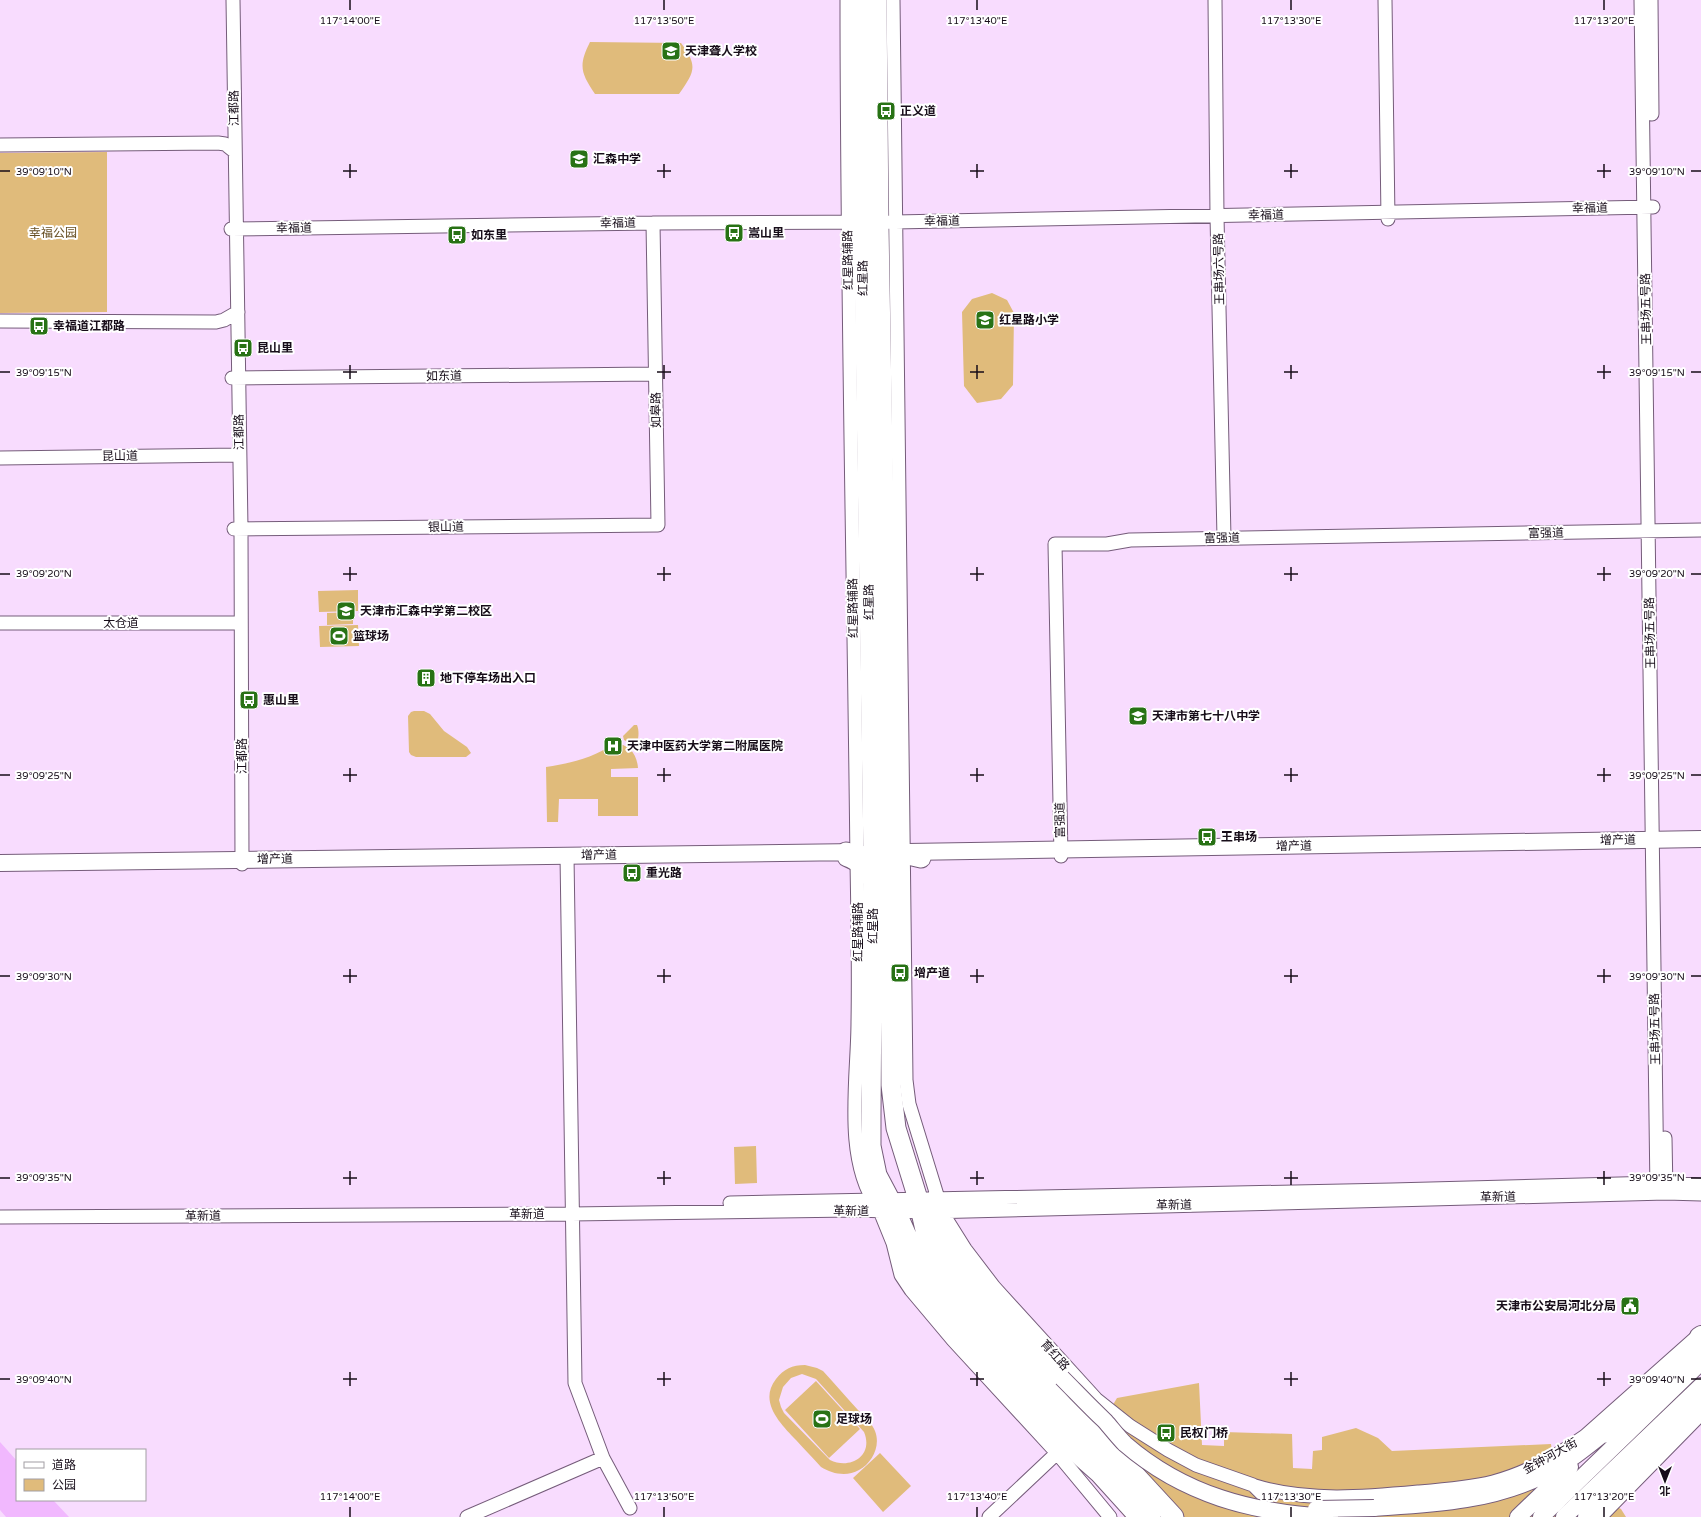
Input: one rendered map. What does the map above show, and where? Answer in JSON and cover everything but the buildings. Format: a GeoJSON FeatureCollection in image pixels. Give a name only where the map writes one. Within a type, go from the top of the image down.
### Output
{"type":"FeatureCollection","features":[{"type":"Feature","properties":{"kind":"highway","name":"红星路"},"geometry":{"type":"LineString","coordinates":[[860,0],[871,225],[878,853]]}},
{"type":"Feature","properties":{"kind":"highway","name":"红星路"},"geometry":{"type":"LineString","coordinates":[[871,225],[877,0]]}},
{"type":"Feature","properties":{"kind":"highway"},"geometry":{"type":"LineString","coordinates":[[878,853],[880,863],[886,871],[882,885]]}},
{"type":"Feature","properties":{"kind":"highway","name":"红星路"},"geometry":{"type":"LineString","coordinates":[[882,885],[892,1098],[896,1128],[907,1165],[930,1205]]}},
{"type":"Feature","properties":{"kind":"highway","name":"红星路"},"geometry":{"type":"LineString","coordinates":[[882,885],[871,1146],[885,1206]]}},
{"type":"Feature","properties":{"kind":"highway","name":"育红路"},"geometry":{"type":"LineString","coordinates":[[930,1205],[925,1230],[930,1242],[978,1318],[1151,1517]]}},
{"type":"Feature","properties":{"kind":"highway","name":"育红路"},"geometry":{"type":"LineString","coordinates":[[885,1206],[945,1292],[978,1318],[1174,1517]]}},
{"type":"Feature","properties":{"kind":"main road","name":"增产道"},"geometry":{"type":"LineString","coordinates":[[0,868],[218,862],[238,858],[567,858],[878,853],[1061,853],[1656,842],[1701,839]]}},
{"type":"Feature","properties":{"kind":"main road","name":"增产道"},"geometry":{"type":"LineString","coordinates":[[1656,842],[1701,844]]}},
{"type":"Feature","properties":{"kind":"main road","name":"增产道"},"geometry":{"type":"LineString","coordinates":[[0,863],[218,862]]}},
{"type":"Feature","properties":{"kind":"main road"},"geometry":{"type":"LineString","coordinates":[[978,1318],[1126,1438],[1184,1473],[1214,1487],[1246,1498],[1279,1506],[1309,1509],[1374,1508],[1448,1502],[1498,1493],[1542,1476],[1563,1464],[1610,1429]]}},
{"type":"Feature","properties":{"kind":"main road"},"geometry":{"type":"LineString","coordinates":[[978,1318],[1063,1443],[1098,1474],[1137,1517]]}},
{"type":"Feature","properties":{"kind":"main road"},"geometry":{"type":"LineString","coordinates":[[1541,1517],[1690,1367],[1700,1338]]}},
{"type":"Feature","properties":{"kind":"main road"},"geometry":{"type":"LineString","coordinates":[[1518,1517],[1643,1397],[1690,1367]]}},
{"type":"Feature","properties":{"kind":"main road"},"geometry":{"type":"LineString","coordinates":[[1564,1517],[1701,1386]]}},
{"type":"Feature","properties":{"kind":"main road"},"geometry":{"type":"LineString","coordinates":[[1586,1517],[1701,1403]]}},
{"type":"Feature","properties":{"kind":"main road"},"geometry":{"type":"LineString","coordinates":[[1105,1422],[1124,1442],[1145,1460],[1183,1483],[1254,1508],[1286,1514],[1330,1517]]}},
{"type":"Feature","properties":{"kind":"main road"},"geometry":{"type":"LineString","coordinates":[[1098,1474],[1128,1517]]}},
{"type":"Feature","properties":{"kind":"street","name":"江都路"},"geometry":{"type":"LineString","coordinates":[[228,0],[228,144],[237,235],[235,378],[238,623],[238,858]]}},
{"type":"Feature","properties":{"kind":"street","name":"江都路"},"geometry":{"type":"LineString","coordinates":[[228,144],[233,0]]}},
{"type":"Feature","properties":{"kind":"street","name":"红星路辅路"},"geometry":{"type":"LineString","coordinates":[[847,0],[871,225],[878,853],[907,1092],[916,1130],[930,1205]]}},
{"type":"Feature","properties":{"kind":"street","name":"红星路辅路"},"geometry":{"type":"LineString","coordinates":[[871,225],[893,0]]}},
{"type":"Feature","properties":{"kind":"street","name":"王串场六号路"},"geometry":{"type":"LineString","coordinates":[[1215,0],[1217,219],[1224,538]]}},
{"type":"Feature","properties":{"kind":"street"},"geometry":{"type":"LineString","coordinates":[[1385,0],[1388,216]]}},
{"type":"Feature","properties":{"kind":"street","name":"王串场五号路"},"geometry":{"type":"LineString","coordinates":[[1641,0],[1649,212]]}},
{"type":"Feature","properties":{"kind":"street","name":"王串场五号路"},"geometry":{"type":"LineString","coordinates":[[1651,0],[1649,212],[1656,842],[1662,1188]]}},
{"type":"Feature","properties":{"kind":"street"},"geometry":{"type":"LineString","coordinates":[[0,145],[228,144]]}},
{"type":"Feature","properties":{"kind":"street","name":"幸福道"},"geometry":{"type":"LineString","coordinates":[[237,235],[653,226],[871,225],[1649,212]]}},
{"type":"Feature","properties":{"kind":"street","name":"如皋路"},"geometry":{"type":"LineString","coordinates":[[653,226],[658,525]]}},
{"type":"Feature","properties":{"kind":"street","name":"江都路"},"geometry":{"type":"LineString","coordinates":[[235,314],[232,334],[235,378]]}},
{"type":"Feature","properties":{"kind":"street"},"geometry":{"type":"LineString","coordinates":[[0,321],[216,322],[235,314]]}},
{"type":"Feature","properties":{"kind":"street"},"geometry":{"type":"LineString","coordinates":[[216,322],[224,326],[232,334]]}},
{"type":"Feature","properties":{"kind":"street","name":"如东道"},"geometry":{"type":"LineString","coordinates":[[235,378],[655,374]]}},
{"type":"Feature","properties":{"kind":"street","name":"昆山道"},"geometry":{"type":"LineString","coordinates":[[0,458],[236,455]]}},
{"type":"Feature","properties":{"kind":"street","name":"银山道"},"geometry":{"type":"LineString","coordinates":[[237,529],[658,525]]}},
{"type":"Feature","properties":{"kind":"street","name":"富强道"},"geometry":{"type":"LineString","coordinates":[[1061,853],[1055,544],[1108,544],[1130,540],[1701,530]]}},
{"type":"Feature","properties":{"kind":"street","name":"太仓道"},"geometry":{"type":"LineString","coordinates":[[0,623],[238,623]]}},
{"type":"Feature","properties":{"kind":"street","name":"红星路辅路"},"geometry":{"type":"LineString","coordinates":[[878,853],[858,1023],[856,1126],[860,1163],[865,1185],[885,1206]]}},
{"type":"Feature","properties":{"kind":"street"},"geometry":{"type":"LineString","coordinates":[[567,858],[571,1210],[575,1383],[603,1458],[630,1508]]}},
{"type":"Feature","properties":{"kind":"street","name":"革新道"},"geometry":{"type":"LineString","coordinates":[[0,1217],[885,1206],[1662,1188],[1701,1184]]}},
{"type":"Feature","properties":{"kind":"street","name":"革新道"},"geometry":{"type":"LineString","coordinates":[[1662,1188],[1701,1194]]}},
{"type":"Feature","properties":{"kind":"street","name":"育红路"},"geometry":{"type":"LineString","coordinates":[[930,1205],[994,1287],[1096,1399],[1130,1426],[1196,1465],[1253,1485],[1284,1493],[1312,1496],[1362,1496]]}},
{"type":"Feature","properties":{"kind":"street"},"geometry":{"type":"LineString","coordinates":[[885,1206],[901,1275],[910,1290],[953,1340],[1057,1453],[1110,1517]]}},
{"type":"Feature","properties":{"kind":"street","name":"革新道"},"geometry":{"type":"LineString","coordinates":[[0,1212],[571,1210]]}},
{"type":"Feature","properties":{"kind":"street","name":"金钟河大街"},"geometry":{"type":"LineString","coordinates":[[1362,1496],[1466,1488],[1494,1482],[1521,1473],[1566,1450],[1585,1436],[1700,1338]]}},
{"type":"Feature","properties":{"kind":"street"},"geometry":{"type":"LineString","coordinates":[[1600,1517],[1701,1414]]}},
{"type":"Feature","properties":{"kind":"street"},"geometry":{"type":"LineString","coordinates":[[989,1517],[1057,1453]]}},
{"type":"Feature","properties":{"kind":"street"},"geometry":{"type":"LineString","coordinates":[[467,1517],[603,1458]]}},
{"type":"Feature","properties":{"kind":"street"},"geometry":{"type":"LineString","coordinates":[[1253,1485],[1263,1495],[1266,1513]]}},
{"type":"Feature","properties":{"kind":"street"},"geometry":{"type":"LineString","coordinates":[[1266,1513],[1270,1499],[1284,1493]]}},
{"type":"Feature","properties":{"kind":"green space"},"geometry":{"type":"Polygon","coordinates":[[[590,42],[681,43],[692,63],[691,74],[679,94],[595,94],[584,75],[583,69],[584,57],[590,42]]]}},
{"type":"Feature","properties":{"kind":"green space","name":"幸福公园"},"geometry":{"type":"Polygon","coordinates":[[[107,152],[107,312],[0,313],[0,153],[107,152]]]}},
{"type":"Feature","properties":{"kind":"green space"},"geometry":{"type":"Polygon","coordinates":[[[992,293],[1007,300],[1014,313],[1013,385],[1001,399],[977,403],[964,386],[962,312],[972,299],[992,293]]]}},
{"type":"Feature","properties":{"kind":"green space","name":"篮球场"},"geometry":{"type":"Polygon","coordinates":[[[358,590],[358,611],[319,612],[318,591],[358,590]]]}},
{"type":"Feature","properties":{"kind":"green space"},"geometry":{"type":"Polygon","coordinates":[[[353,612],[353,624],[327,625],[327,613],[353,612]]]}},
{"type":"Feature","properties":{"kind":"green space","name":"篮球场"},"geometry":{"type":"Polygon","coordinates":[[[358,625],[359,646],[320,647],[319,626],[358,625]]]}},
{"type":"Feature","properties":{"kind":"green space"},"geometry":{"type":"Polygon","coordinates":[[[414,711],[424,711],[430,714],[444,731],[467,747],[471,753],[466,757],[416,757],[411,755],[409,752],[408,716],[414,711]]]}},
{"type":"Feature","properties":{"kind":"green space"},"geometry":{"type":"Polygon","coordinates":[[[634,725],[637,725],[638,736],[637,742],[633,745],[624,740],[623,736],[634,725]]]}},
{"type":"Feature","properties":{"kind":"green space"},"geometry":{"type":"Polygon","coordinates":[[[614,743],[624,745],[634,754],[636,758],[638,768],[611,769],[611,777],[638,777],[638,816],[598,816],[598,799],[559,799],[558,822],[547,822],[546,767],[582,759],[598,753],[614,743]]]}},
{"type":"Feature","properties":{"kind":"green space"},"geometry":{"type":"Polygon","coordinates":[[[756,1146],[757,1183],[735,1184],[734,1147],[756,1146]]]}},
{"type":"Feature","properties":{"kind":"green space"},"geometry":{"type":"Polygon","coordinates":[[[800,1365],[817,1368],[823,1371],[874,1428],[877,1442],[874,1454],[868,1463],[859,1470],[840,1474],[821,1467],[778,1420],[770,1404],[769,1396],[771,1388],[776,1379],[782,1373],[789,1368],[800,1365]],[[802,1374],[791,1378],[783,1387],[779,1400],[781,1407],[784,1413],[830,1460],[838,1463],[852,1462],[863,1454],[866,1448],[864,1432],[816,1379],[802,1374]]]}},
{"type":"Feature","properties":{"kind":"green space","name":"足球场"},"geometry":{"type":"Polygon","coordinates":[[[816,1381],[860,1429],[829,1458],[785,1410],[816,1381]]]}},
{"type":"Feature","properties":{"kind":"green space"},"geometry":{"type":"Polygon","coordinates":[[[1199,1383],[1202,1445],[1224,1446],[1224,1432],[1292,1434],[1293,1468],[1312,1469],[1313,1451],[1322,1450],[1322,1437],[1356,1428],[1378,1438],[1392,1451],[1551,1444],[1555,1474],[1621,1509],[1626,1517],[1125,1517],[1079,1462],[1117,1398],[1199,1383]]]}},
{"type":"Feature","properties":{"kind":"green space"},"geometry":{"type":"Polygon","coordinates":[[[880,1453],[911,1486],[883,1512],[853,1478],[880,1453]]]}},
{"type":"Feature","properties":{"kind":"shaded area"},"geometry":{"type":"Polygon","coordinates":[[[0,1442],[16,1460],[16,1501],[54,1501],[69,1517],[6,1517],[0,1510],[0,1442]]]}},
{"type":"Feature","properties":{"kind":"place","name":"天津聋人学校"},"geometry":{"type":"Point","coordinates":[671,51]}},
{"type":"Feature","properties":{"kind":"place","name":"正义道"},"geometry":{"type":"Point","coordinates":[886,111]}},
{"type":"Feature","properties":{"kind":"place","name":"汇森中学"},"geometry":{"type":"Point","coordinates":[579,159]}},
{"type":"Feature","properties":{"kind":"place","name":"嵩山里"},"geometry":{"type":"Point","coordinates":[734,233]}},
{"type":"Feature","properties":{"kind":"place","name":"如东里"},"geometry":{"type":"Point","coordinates":[457,235]}},
{"type":"Feature","properties":{"kind":"place","name":"红星路小学"},"geometry":{"type":"Point","coordinates":[985,320]}},
{"type":"Feature","properties":{"kind":"place","name":"幸福道江都路"},"geometry":{"type":"Point","coordinates":[39,326]}},
{"type":"Feature","properties":{"kind":"place","name":"昆山里"},"geometry":{"type":"Point","coordinates":[243,348]}},
{"type":"Feature","properties":{"kind":"place","name":"天津市汇森中学第二校区"},"geometry":{"type":"Point","coordinates":[346,611]}},
{"type":"Feature","properties":{"kind":"place","name":"篮球场"},"geometry":{"type":"Point","coordinates":[339,636]}},
{"type":"Feature","properties":{"kind":"place","name":"地下停车场出入口"},"geometry":{"type":"Point","coordinates":[426,678]}},
{"type":"Feature","properties":{"kind":"place","name":"惠山里"},"geometry":{"type":"Point","coordinates":[249,700]}},
{"type":"Feature","properties":{"kind":"place","name":"天津市第七十八中学"},"geometry":{"type":"Point","coordinates":[1138,716]}},
{"type":"Feature","properties":{"kind":"place","name":"天津中医药大学第二附属医院"},"geometry":{"type":"Point","coordinates":[613,746]}},
{"type":"Feature","properties":{"kind":"place","name":"王串场"},"geometry":{"type":"Point","coordinates":[1207,837]}},
{"type":"Feature","properties":{"kind":"place","name":"重光路"},"geometry":{"type":"Point","coordinates":[632,873]}},
{"type":"Feature","properties":{"kind":"place","name":"增产道"},"geometry":{"type":"Point","coordinates":[900,973]}},
{"type":"Feature","properties":{"kind":"place","name":"天津市公安局河北分局"},"geometry":{"type":"Point","coordinates":[1630,1306]}},
{"type":"Feature","properties":{"kind":"place","name":"足球场"},"geometry":{"type":"Point","coordinates":[822,1419]}},
{"type":"Feature","properties":{"kind":"place","name":"民权门桥"},"geometry":{"type":"Point","coordinates":[1166,1433]}}]}
